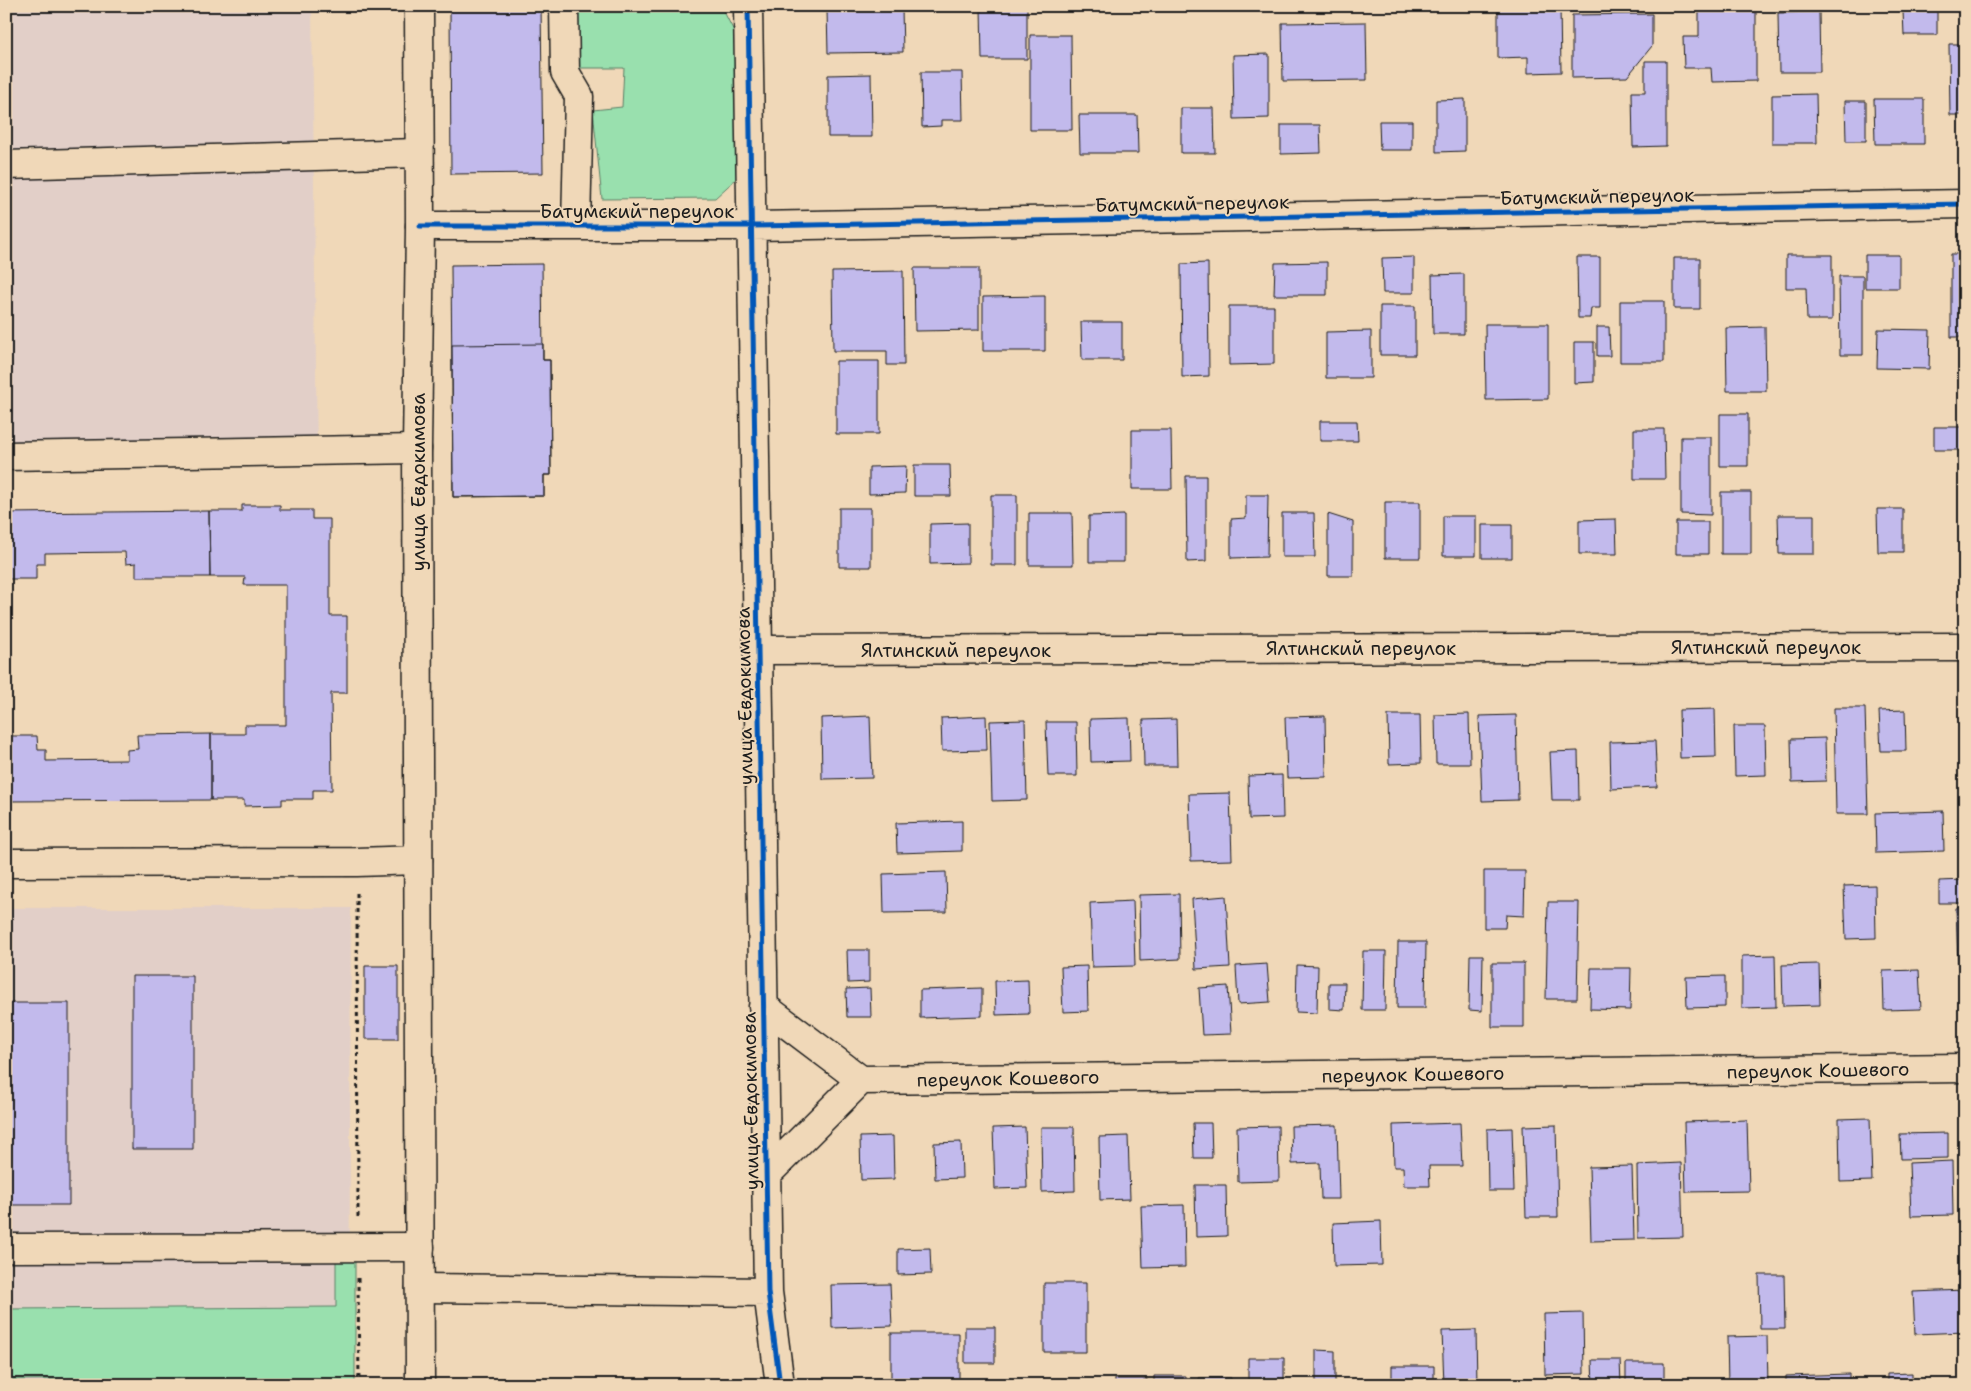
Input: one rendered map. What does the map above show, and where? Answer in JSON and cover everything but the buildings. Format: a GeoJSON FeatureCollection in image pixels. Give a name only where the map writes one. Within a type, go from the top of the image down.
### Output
{"type":"FeatureCollection","features":[{"type":"Feature","properties":{"kind":"street","name":"улица Евдокимова"},"geometry":{"type":"LineString","coordinates":[[419,6],[418,153],[420,226],[417,449],[420,1385]]}},
{"type":"Feature","properties":{"kind":"street"},"geometry":{"type":"LineString","coordinates":[[564,6],[565,72],[579,96],[576,226]]}},
{"type":"Feature","properties":{"kind":"street","name":"улица Евдокимова"},"geometry":{"type":"LineString","coordinates":[[748,6],[768,1292],[780,1385]]}},
{"type":"Feature","properties":{"kind":"street"},"geometry":{"type":"LineString","coordinates":[[6,165],[418,153]]}},
{"type":"Feature","properties":{"kind":"street","name":"Батумский переулок"},"geometry":{"type":"LineString","coordinates":[[420,226],[751,226],[1965,204]]}},
{"type":"Feature","properties":{"kind":"street"},"geometry":{"type":"LineString","coordinates":[[6,456],[417,449]]}},
{"type":"Feature","properties":{"kind":"street","name":"Ялтинский переулок"},"geometry":{"type":"LineString","coordinates":[[758,650],[1965,647]]}},
{"type":"Feature","properties":{"kind":"street"},"geometry":{"type":"LineString","coordinates":[[6,863],[357,862],[418,860]]}},
{"type":"Feature","properties":{"kind":"street"},"geometry":{"type":"LineString","coordinates":[[764,1006],[861,1080],[766,1175]]}},
{"type":"Feature","properties":{"kind":"street","name":"переулок Кошевого"},"geometry":{"type":"LineString","coordinates":[[861,1080],[1965,1068]]}},
{"type":"Feature","properties":{"kind":"street"},"geometry":{"type":"LineString","coordinates":[[6,1248],[420,1247]]}},
{"type":"Feature","properties":{"kind":"street"},"geometry":{"type":"LineString","coordinates":[[420,1288],[768,1292]]}},
{"type":"Feature","properties":{"kind":"path"},"geometry":{"type":"LineString","coordinates":[[357,862],[359,1385]]}},
{"type":"Feature","properties":{"kind":"shaded area"},"geometry":{"type":"Polygon","coordinates":[[[6,6],[312,6],[317,460],[6,469],[6,6]]]}},
{"type":"Feature","properties":{"kind":"shaded area"},"geometry":{"type":"Polygon","coordinates":[[[6,908],[351,908],[349,1385],[6,1385],[6,908]]]}},
{"type":"Feature","properties":{"kind":"green space"},"geometry":{"type":"Polygon","coordinates":[[[577,6],[721,6],[737,37],[738,177],[715,198],[602,199],[593,110],[622,107],[624,68],[577,68],[577,6]]]}},
{"type":"Feature","properties":{"kind":"green space"},"geometry":{"type":"Polygon","coordinates":[[[336,1261],[355,1261],[355,1385],[236,1385],[227,1384],[227,1379],[6,1380],[6,1309],[336,1307],[336,1261]]]}},
{"type":"Feature","properties":{"kind":"cycle path"},"geometry":{"type":"LineString","coordinates":[[748,6],[768,1292],[780,1385]]}},
{"type":"Feature","properties":{"kind":"cycle path"},"geometry":{"type":"LineString","coordinates":[[420,226],[751,226],[1965,204]]}}]}
